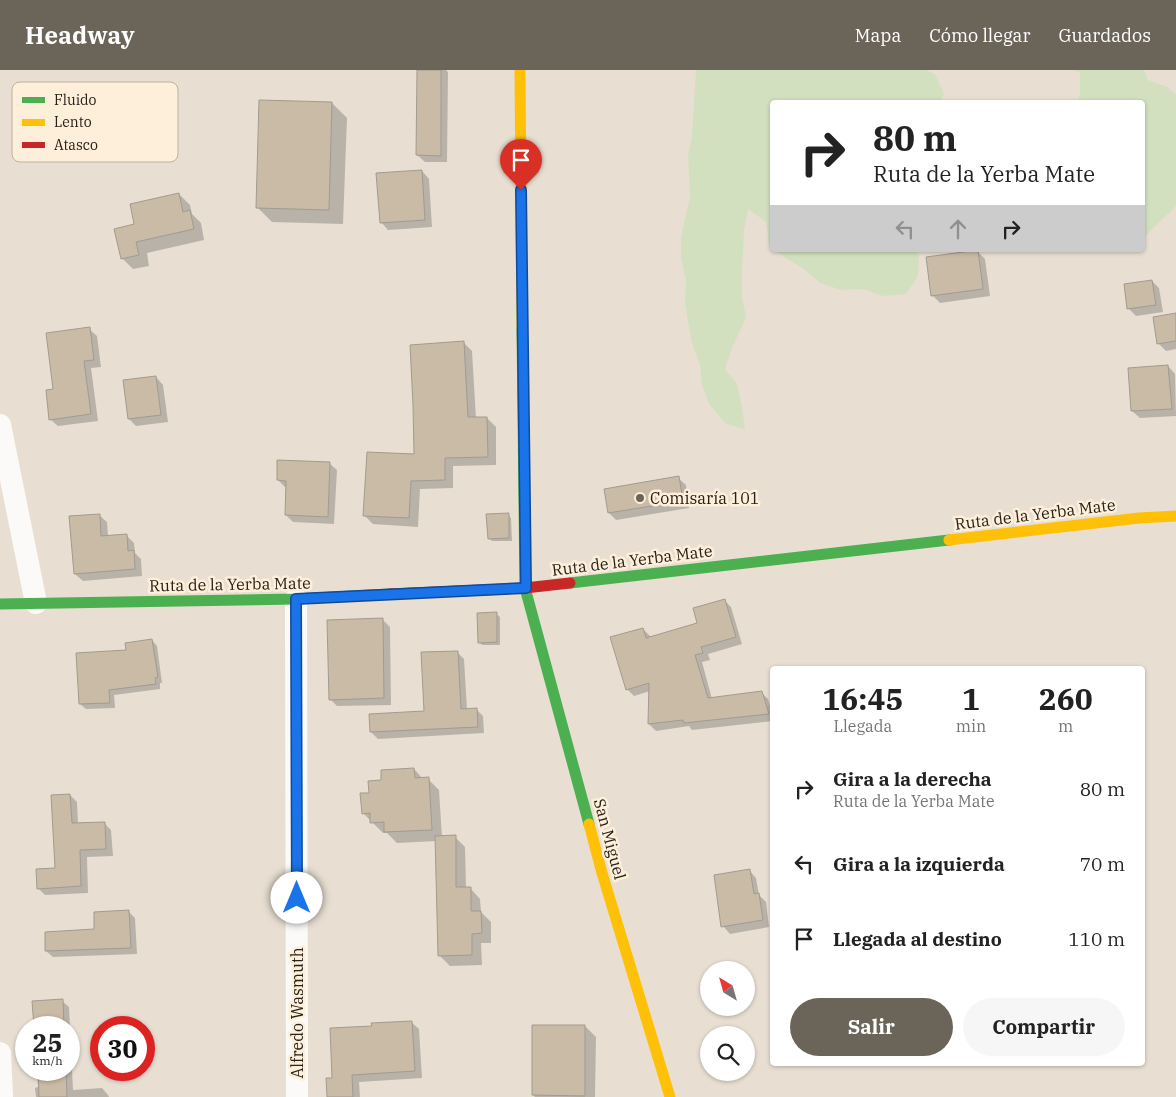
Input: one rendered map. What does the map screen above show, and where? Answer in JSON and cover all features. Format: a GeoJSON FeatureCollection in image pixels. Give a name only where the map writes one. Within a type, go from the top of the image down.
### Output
{"type":"FeatureCollection","features":[{"type":"Feature","properties":{"kind":"main road","name":"San Miguel"},"geometry":{"type":"LineString","coordinates":[[520,70],[526,588],[602,873],[670,1097]]}},
{"type":"Feature","properties":{"kind":"main road","name":"Ruta de la Yerba Mate"},"geometry":{"type":"LineString","coordinates":[[0,604],[296,599],[526,588],[1139,518],[1176,516]]}},
{"type":"Feature","properties":{"kind":"street"},"geometry":{"type":"LineString","coordinates":[[0,425],[36,603]]}},
{"type":"Feature","properties":{"kind":"street","name":"Alfredo Wasmuth"},"geometry":{"type":"LineString","coordinates":[[296,599],[297,1097]]}},
{"type":"Feature","properties":{"kind":"street"},"geometry":{"type":"LineString","coordinates":[[0,1053],[2,1097]]}},
{"type":"Feature","properties":{"kind":"green space"},"geometry":{"type":"Polygon","coordinates":[[[696,70],[926,70],[935,74],[944,94],[941,100],[770,100],[770,244],[766,222],[748,209],[744,231],[742,274],[742,296],[746,318],[732,348],[725,369],[737,384],[745,430],[725,423],[709,404],[702,385],[700,365],[692,344],[688,322],[685,301],[686,280],[681,258],[681,237],[690,197],[688,156],[692,136],[696,70]]]}},
{"type":"Feature","properties":{"kind":"green space"},"geometry":{"type":"Polygon","coordinates":[[[1073,70],[1144,70],[1148,80],[1167,87],[1176,95],[1176,206],[1145,236],[1145,100],[1078,100],[1080,72],[1073,70]]]}},
{"type":"Feature","properties":{"kind":"green space"},"geometry":{"type":"Polygon","coordinates":[[[778,252],[917,252],[919,255],[918,276],[906,294],[883,296],[863,289],[841,290],[820,283],[804,269],[778,252]]]}},
{"type":"Feature","properties":{"kind":"building"},"geometry":{"type":"Polygon","coordinates":[[[417,70],[441,70],[441,156],[416,155],[417,70]]]}},
{"type":"Feature","properties":{"kind":"building"},"geometry":{"type":"Polygon","coordinates":[[[259,100],[332,102],[329,210],[256,208],[259,100]]]}},
{"type":"Feature","properties":{"kind":"building"},"geometry":{"type":"Polygon","coordinates":[[[422,170],[425,220],[380,223],[376,173],[422,170]]]}},
{"type":"Feature","properties":{"kind":"building"},"geometry":{"type":"Polygon","coordinates":[[[179,193],[183,212],[190,210],[194,229],[136,242],[139,255],[121,259],[114,229],[134,224],[130,204],[179,193]]]}},
{"type":"Feature","properties":{"kind":"building"},"geometry":{"type":"Polygon","coordinates":[[[978,252],[983,289],[931,296],[926,257],[978,252]]]}},
{"type":"Feature","properties":{"kind":"building"},"geometry":{"type":"Polygon","coordinates":[[[1152,280],[1156,305],[1127,309],[1124,284],[1152,280]]]}},
{"type":"Feature","properties":{"kind":"building"},"geometry":{"type":"Polygon","coordinates":[[[1176,313],[1176,341],[1157,344],[1153,317],[1176,313]]]}},
{"type":"Feature","properties":{"kind":"building"},"geometry":{"type":"Polygon","coordinates":[[[90,327],[94,360],[84,361],[91,414],[49,420],[46,390],[53,389],[46,333],[90,327]]]}},
{"type":"Feature","properties":{"kind":"building"},"geometry":{"type":"Polygon","coordinates":[[[464,341],[468,417],[487,417],[488,457],[445,458],[445,480],[411,481],[409,518],[363,516],[367,452],[414,454],[410,345],[464,341]]]}},
{"type":"Feature","properties":{"kind":"building"},"geometry":{"type":"Polygon","coordinates":[[[1168,365],[1172,409],[1131,411],[1128,368],[1168,365]]]}},
{"type":"Feature","properties":{"kind":"building"},"geometry":{"type":"Polygon","coordinates":[[[156,376],[161,415],[128,419],[123,380],[156,376]]]}},
{"type":"Feature","properties":{"kind":"building"},"geometry":{"type":"Polygon","coordinates":[[[277,460],[330,462],[328,517],[285,515],[286,481],[277,480],[277,460]]]}},
{"type":"Feature","properties":{"kind":"building"},"geometry":{"type":"Polygon","coordinates":[[[679,476],[683,501],[608,513],[604,489],[679,476]]]}},
{"type":"Feature","properties":{"kind":"building"},"geometry":{"type":"Polygon","coordinates":[[[509,513],[509,538],[488,539],[486,514],[509,513]]]}},
{"type":"Feature","properties":{"kind":"building"},"geometry":{"type":"Polygon","coordinates":[[[100,514],[101,536],[127,534],[128,551],[134,550],[135,569],[74,574],[69,516],[100,514]]]}},
{"type":"Feature","properties":{"kind":"building"},"geometry":{"type":"Polygon","coordinates":[[[725,599],[736,637],[701,647],[703,653],[695,655],[708,698],[762,691],[769,714],[684,723],[683,720],[648,724],[649,683],[626,690],[610,637],[643,628],[646,638],[697,623],[693,608],[725,599]]]}},
{"type":"Feature","properties":{"kind":"building"},"geometry":{"type":"Polygon","coordinates":[[[497,612],[497,642],[478,643],[477,613],[497,612]]]}},
{"type":"Feature","properties":{"kind":"building"},"geometry":{"type":"Polygon","coordinates":[[[383,618],[384,698],[329,700],[327,620],[383,618]]]}},
{"type":"Feature","properties":{"kind":"building"},"geometry":{"type":"Polygon","coordinates":[[[152,639],[158,677],[155,678],[156,684],[109,690],[110,703],[79,704],[76,653],[126,650],[125,643],[152,639]]]}},
{"type":"Feature","properties":{"kind":"building"},"geometry":{"type":"Polygon","coordinates":[[[458,651],[461,709],[477,708],[478,727],[370,732],[369,714],[424,711],[421,652],[458,651]]]}},
{"type":"Feature","properties":{"kind":"building"},"geometry":{"type":"Polygon","coordinates":[[[414,768],[415,778],[429,777],[432,830],[384,832],[384,822],[370,823],[370,813],[362,814],[360,793],[369,793],[368,781],[381,780],[381,770],[414,768]]]}},
{"type":"Feature","properties":{"kind":"building"},"geometry":{"type":"Polygon","coordinates":[[[70,794],[72,823],[105,822],[106,849],[80,850],[81,886],[37,889],[36,869],[55,868],[51,795],[70,794]]]}},
{"type":"Feature","properties":{"kind":"building"},"geometry":{"type":"Polygon","coordinates":[[[456,835],[456,887],[471,887],[471,911],[481,911],[482,933],[472,934],[472,955],[438,956],[435,836],[456,835]]]}},
{"type":"Feature","properties":{"kind":"building"},"geometry":{"type":"Polygon","coordinates":[[[750,869],[754,894],[759,893],[763,920],[721,927],[714,875],[750,869]]]}},
{"type":"Feature","properties":{"kind":"building"},"geometry":{"type":"Polygon","coordinates":[[[129,910],[131,948],[45,951],[45,932],[94,929],[94,912],[129,910]]]}},
{"type":"Feature","properties":{"kind":"building"},"geometry":{"type":"Polygon","coordinates":[[[63,999],[64,1016],[33,1016],[32,1001],[63,999]]]}},
{"type":"Feature","properties":{"kind":"building"},"geometry":{"type":"Polygon","coordinates":[[[412,1021],[415,1071],[352,1075],[353,1097],[327,1097],[326,1078],[332,1078],[330,1028],[372,1026],[371,1023],[412,1021]]]}},
{"type":"Feature","properties":{"kind":"building"},"geometry":{"type":"Polygon","coordinates":[[[532,1025],[585,1025],[585,1096],[532,1095],[532,1025]]]}},
{"type":"Feature","properties":{"kind":"building"},"geometry":{"type":"Polygon","coordinates":[[[38,1081],[66,1081],[67,1097],[39,1097],[38,1081]]]}},
{"type":"Feature","properties":{"kind":"traffic: fast"},"geometry":{"type":"LineString","coordinates":[[522,329],[525,588],[589,824]]}},
{"type":"Feature","properties":{"kind":"traffic: fast"},"geometry":{"type":"LineString","coordinates":[[570,583],[949,540]]}},
{"type":"Feature","properties":{"kind":"traffic: fast"},"geometry":{"type":"LineString","coordinates":[[0,604],[296,599],[390,594]]}},
{"type":"Feature","properties":{"kind":"traffic: slow"},"geometry":{"type":"LineString","coordinates":[[520,70],[522,329]]}},
{"type":"Feature","properties":{"kind":"traffic: slow"},"geometry":{"type":"LineString","coordinates":[[949,540],[1139,518],[1176,516]]}},
{"type":"Feature","properties":{"kind":"traffic: slow"},"geometry":{"type":"LineString","coordinates":[[589,824],[670,1097]]}},
{"type":"Feature","properties":{"kind":"traffic: jam"},"geometry":{"type":"LineString","coordinates":[[390,594],[525,588],[570,583]]}},
{"type":"Feature","properties":{"kind":"place","name":"Comisaría 101"},"geometry":{"type":"Point","coordinates":[640,498]}},
{"type":"Feature","properties":{"kind":"route"},"geometry":{"type":"LineString","coordinates":[[297,898],[296,599],[526,588],[521,190]]}}]}
